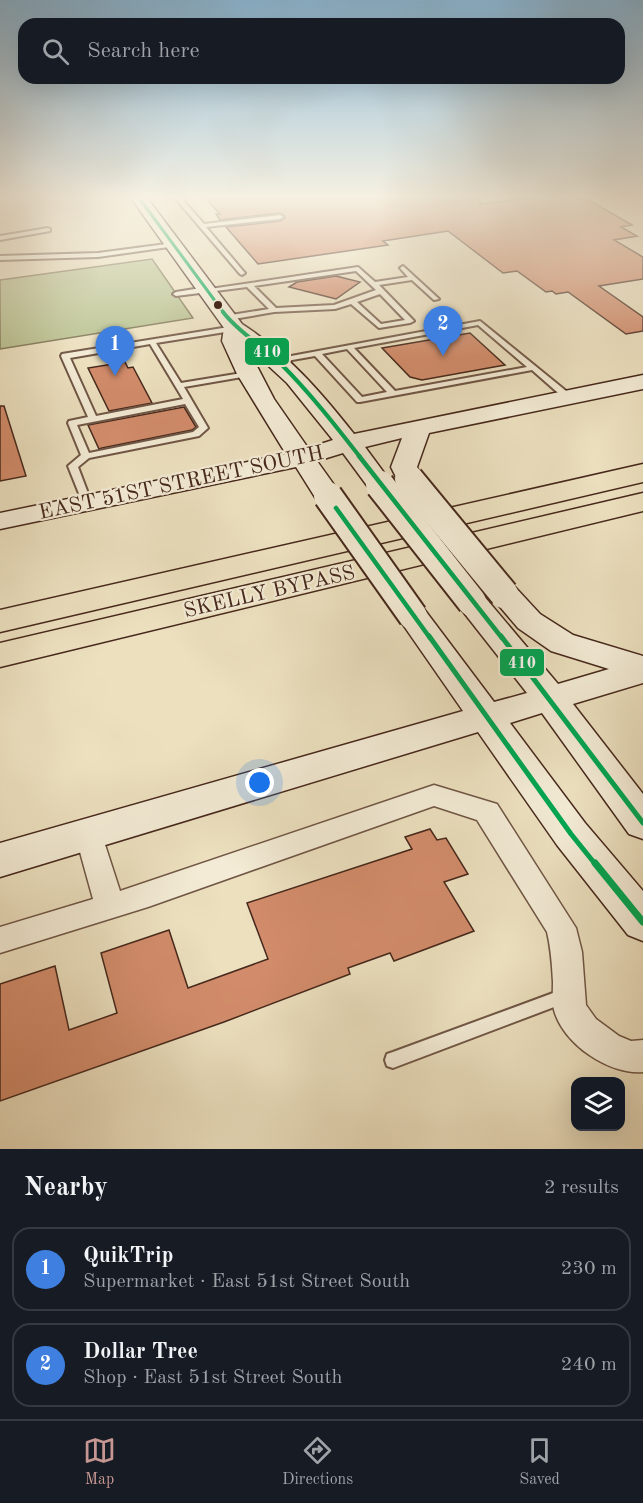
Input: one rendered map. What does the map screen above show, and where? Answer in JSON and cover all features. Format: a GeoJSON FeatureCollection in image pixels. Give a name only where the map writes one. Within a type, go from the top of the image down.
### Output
{"type":"FeatureCollection","features":[{"type":"Feature","properties":{"kind":"highway","name":"SKELLY BYPASS"},"geometry":{"type":"LineString","coordinates":[[0,621],[643,473]]}},
{"type":"Feature","properties":{"kind":"highway","name":"SKELLY BYPASS"},"geometry":{"type":"LineString","coordinates":[[0,655],[643,502]]}},
{"type":"Feature","properties":{"kind":"main road"},"geometry":{"type":"LineString","coordinates":[[179,252],[208,290],[233,332],[248,374],[262,399],[328,496],[571,834],[643,922]]}},
{"type":"Feature","properties":{"kind":"main road"},"geometry":{"type":"LineString","coordinates":[[233,332],[253,338],[328,418],[550,698],[643,823]]}},
{"type":"Feature","properties":{"kind":"main road","name":"EAST 51ST STREET SOUTH"},"geometry":{"type":"LineString","coordinates":[[0,522],[269,467],[348,444],[419,427],[643,382]]}},
{"type":"Feature","properties":{"kind":"main road"},"geometry":{"type":"LineString","coordinates":[[419,427],[404,467],[409,479],[504,594],[529,621],[562,643],[643,669]]}},
{"type":"Feature","properties":{"kind":"main road"},"geometry":{"type":"LineString","coordinates":[[0,860],[643,669]]}},
{"type":"Feature","properties":{"kind":"street"},"geometry":{"type":"LineString","coordinates":[[0,940],[110,907],[434,795],[487,812],[561,928],[567,952],[570,1009],[584,1030],[607,1047],[630,1057],[643,1056]]}},
{"type":"Feature","properties":{"kind":"street"},"geometry":{"type":"LineString","coordinates":[[89,834],[110,907]]}},
{"type":"Feature","properties":{"kind":"lane"},"geometry":{"type":"LineString","coordinates":[[0,258],[98,255],[124,252]]}},
{"type":"Feature","properties":{"kind":"lane"},"geometry":{"type":"LineString","coordinates":[[224,252],[242,273]]}},
{"type":"Feature","properties":{"kind":"lane"},"geometry":{"type":"LineString","coordinates":[[403,268],[436,299]]}},
{"type":"Feature","properties":{"kind":"lane"},"geometry":{"type":"LineString","coordinates":[[176,294],[358,269],[410,321],[379,326],[352,301]]}},
{"type":"Feature","properties":{"kind":"lane"},"geometry":{"type":"LineString","coordinates":[[373,284],[413,278]]}},
{"type":"Feature","properties":{"kind":"lane"},"geometry":{"type":"LineString","coordinates":[[249,285],[274,310]]}},
{"type":"Feature","properties":{"kind":"lane"},"geometry":{"type":"LineString","coordinates":[[93,419],[65,356],[233,332],[274,310],[335,307],[381,291]]}},
{"type":"Feature","properties":{"kind":"lane"},"geometry":{"type":"LineString","coordinates":[[275,361],[378,339],[480,323],[568,397]]}},
{"type":"Feature","properties":{"kind":"lane"},"geometry":{"type":"LineString","coordinates":[[87,504],[73,466],[86,456],[196,434],[204,428],[152,342]]}},
{"type":"Feature","properties":{"kind":"lane"},"geometry":{"type":"LineString","coordinates":[[349,347],[393,394]]}},
{"type":"Feature","properties":{"kind":"lane"},"geometry":{"type":"LineString","coordinates":[[317,353],[360,400],[532,368]]}},
{"type":"Feature","properties":{"kind":"lane"},"geometry":{"type":"LineString","coordinates":[[178,386],[248,374]]}},
{"type":"Feature","properties":{"kind":"lane"},"geometry":{"type":"LineString","coordinates":[[86,456],[72,423],[187,401]]}},
{"type":"Feature","properties":{"kind":"lane"},"geometry":{"type":"LineString","coordinates":[[393,1060],[570,994]]}},
{"type":"Feature","properties":{"kind":"green space"},"geometry":{"type":"Polygon","coordinates":[[[152,259],[193,318],[0,349],[0,280],[152,259]]]}},
{"type":"Feature","properties":{"kind":"building"},"geometry":{"type":"Polygon","coordinates":[[[247,252],[343,252],[258,264],[247,252]]]}},
{"type":"Feature","properties":{"kind":"building"},"geometry":{"type":"Polygon","coordinates":[[[475,252],[634,252],[643,257],[643,279],[599,286],[643,317],[643,331],[626,334],[568,292],[556,294],[552,291],[546,292],[517,271],[503,273],[475,252]]]}},
{"type":"Feature","properties":{"kind":"building"},"geometry":{"type":"Polygon","coordinates":[[[336,276],[360,282],[336,299],[289,287],[297,282],[336,276]]]}},
{"type":"Feature","properties":{"kind":"building"},"geometry":{"type":"Polygon","coordinates":[[[470,333],[505,365],[422,380],[410,377],[382,348],[470,333]]]}},
{"type":"Feature","properties":{"kind":"building"},"geometry":{"type":"Polygon","coordinates":[[[125,362],[128,368],[133,367],[152,403],[109,411],[88,368],[125,362]]]}},
{"type":"Feature","properties":{"kind":"building"},"geometry":{"type":"Polygon","coordinates":[[[0,406],[4,406],[26,476],[0,481],[0,406]]]}},
{"type":"Feature","properties":{"kind":"building"},"geometry":{"type":"Polygon","coordinates":[[[184,407],[196,427],[192,430],[99,449],[88,425],[184,407]]]}},
{"type":"Feature","properties":{"kind":"building"},"geometry":{"type":"Polygon","coordinates":[[[430,829],[437,840],[446,838],[468,874],[444,882],[474,931],[394,961],[390,953],[348,968],[350,974],[224,1022],[0,1101],[0,984],[55,966],[69,1030],[117,1013],[101,953],[169,930],[188,988],[268,959],[247,903],[412,849],[405,837],[430,829]]]}},
{"type":"Feature","properties":{"kind":"transit line","name":"410"},"geometry":{"type":"LineString","coordinates":[[179,252],[235,328],[259,344],[282,365],[326,414],[556,706],[643,823]]}},
{"type":"Feature","properties":{"kind":"transit line","name":"410"},"geometry":{"type":"LineString","coordinates":[[336,508],[571,834],[643,922]]}},
{"type":"Feature","properties":{"kind":"place","name":"Dollar Tree"},"geometry":{"type":"Point","coordinates":[443,356]}},
{"type":"Feature","properties":{"kind":"place","name":"QuikTrip"},"geometry":{"type":"Point","coordinates":[115,376]}}]}
